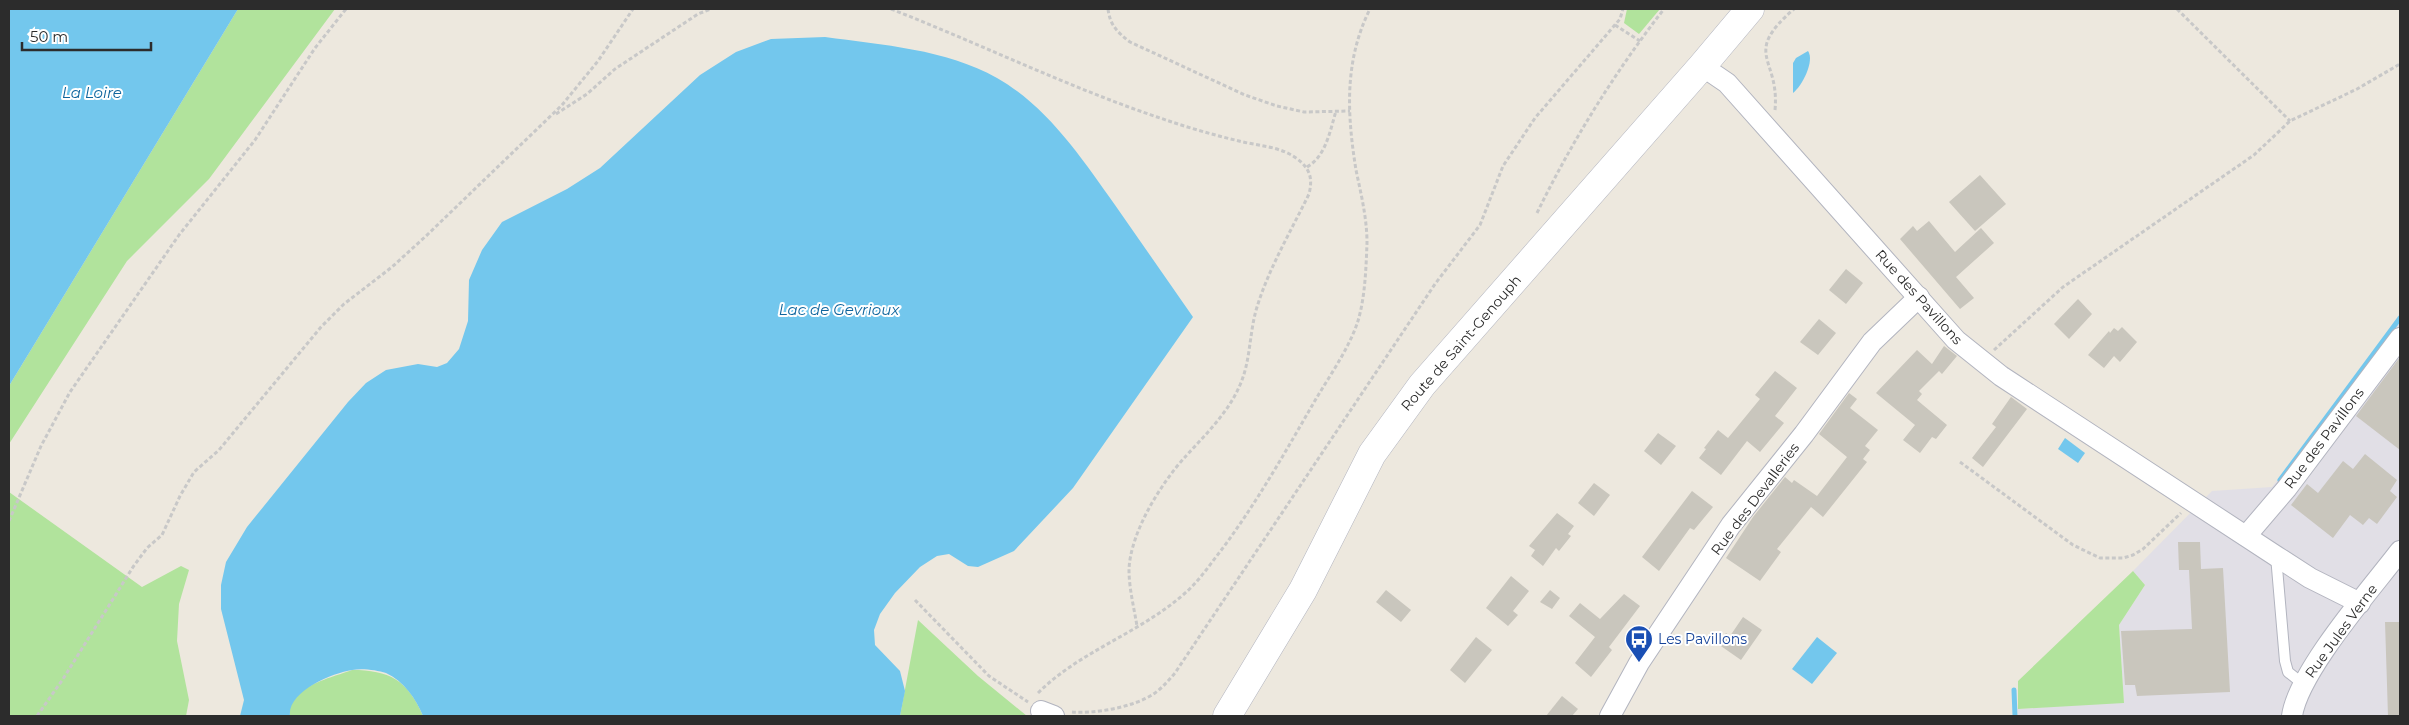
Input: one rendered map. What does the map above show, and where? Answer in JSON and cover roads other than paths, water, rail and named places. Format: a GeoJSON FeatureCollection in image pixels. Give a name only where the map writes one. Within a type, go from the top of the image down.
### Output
{"type":"FeatureCollection","features":[{"type":"Feature","properties":{"kind":"street","name":"Route de Saint-Genouph"},"geometry":{"type":"LineString","coordinates":[[1227,716],[1303,590],[1372,454],[1416,392],[1750,9]]}},
{"type":"Feature","properties":{"kind":"street","name":"Rue des Pavillons"},"geometry":{"type":"LineString","coordinates":[[1702,66],[1727,83],[1956,340],[2001,376],[2276,556],[2310,578],[2360,603]]}},
{"type":"Feature","properties":{"kind":"street","name":"Rue des Devalleries"},"geometry":{"type":"LineString","coordinates":[[1610,716],[1639,663],[1731,526],[1804,434],[1872,342],[1919,297]]}},
{"type":"Feature","properties":{"kind":"street","name":"Rue des Pavillons"},"geometry":{"type":"LineString","coordinates":[[2246,536],[2287,488],[2400,338]]}},
{"type":"Feature","properties":{"kind":"street","name":"Rue Jules Verne"},"geometry":{"type":"LineString","coordinates":[[2292,716],[2303,684],[2318,660],[2400,551]]}},
{"type":"Feature","properties":{"kind":"lane"},"geometry":{"type":"LineString","coordinates":[[2276,556],[2285,661],[2288,672],[2303,684]]}},
{"type":"Feature","properties":{"kind":"water","name":"La Loire"},"geometry":{"type":"Polygon","coordinates":[[[9,9],[238,9],[9,386],[9,9]]]}},
{"type":"Feature","properties":{"kind":"water","name":"Lac de Gevrioux"},"geometry":{"type":"Polygon","coordinates":[[[825,37],[891,46],[957,60],[997,78],[1015,90],[1048,119],[1077,152],[1193,317],[1073,488],[1014,551],[978,567],[968,566],[949,554],[937,556],[920,567],[895,593],[880,614],[874,630],[875,645],[900,671],[905,691],[900,716],[423,716],[413,697],[392,676],[374,670],[360,669],[333,675],[312,685],[296,699],[291,707],[290,716],[240,716],[244,700],[221,609],[221,585],[226,562],[247,527],[348,402],[366,383],[386,370],[418,364],[437,367],[447,363],[459,349],[468,321],[469,280],[482,250],[502,222],[567,189],[600,168],[700,75],[736,52],[771,39],[825,37]]]}},
{"type":"Feature","properties":{"kind":"water"},"geometry":{"type":"Polygon","coordinates":[[[1808,51],[1810,55],[1809,67],[1797,90],[1793,93],[1793,63],[1796,58],[1808,51]]]}},
{"type":"Feature","properties":{"kind":"water"},"geometry":{"type":"Polygon","coordinates":[[[2065,438],[2085,453],[2078,463],[2058,449],[2065,438]]]}},
{"type":"Feature","properties":{"kind":"water"},"geometry":{"type":"Polygon","coordinates":[[[1817,637],[1837,653],[1812,684],[1792,669],[1817,637]]]}},
{"type":"Feature","properties":{"kind":"waterway"},"geometry":{"type":"LineString","coordinates":[[2280,480],[2400,318]]}},
{"type":"Feature","properties":{"kind":"waterway"},"geometry":{"type":"LineString","coordinates":[[2014,690],[2015,716]]}},
{"type":"Feature","properties":{"kind":"place","name":"Les Pavillons"},"geometry":{"type":"Point","coordinates":[1639,663]}}]}
